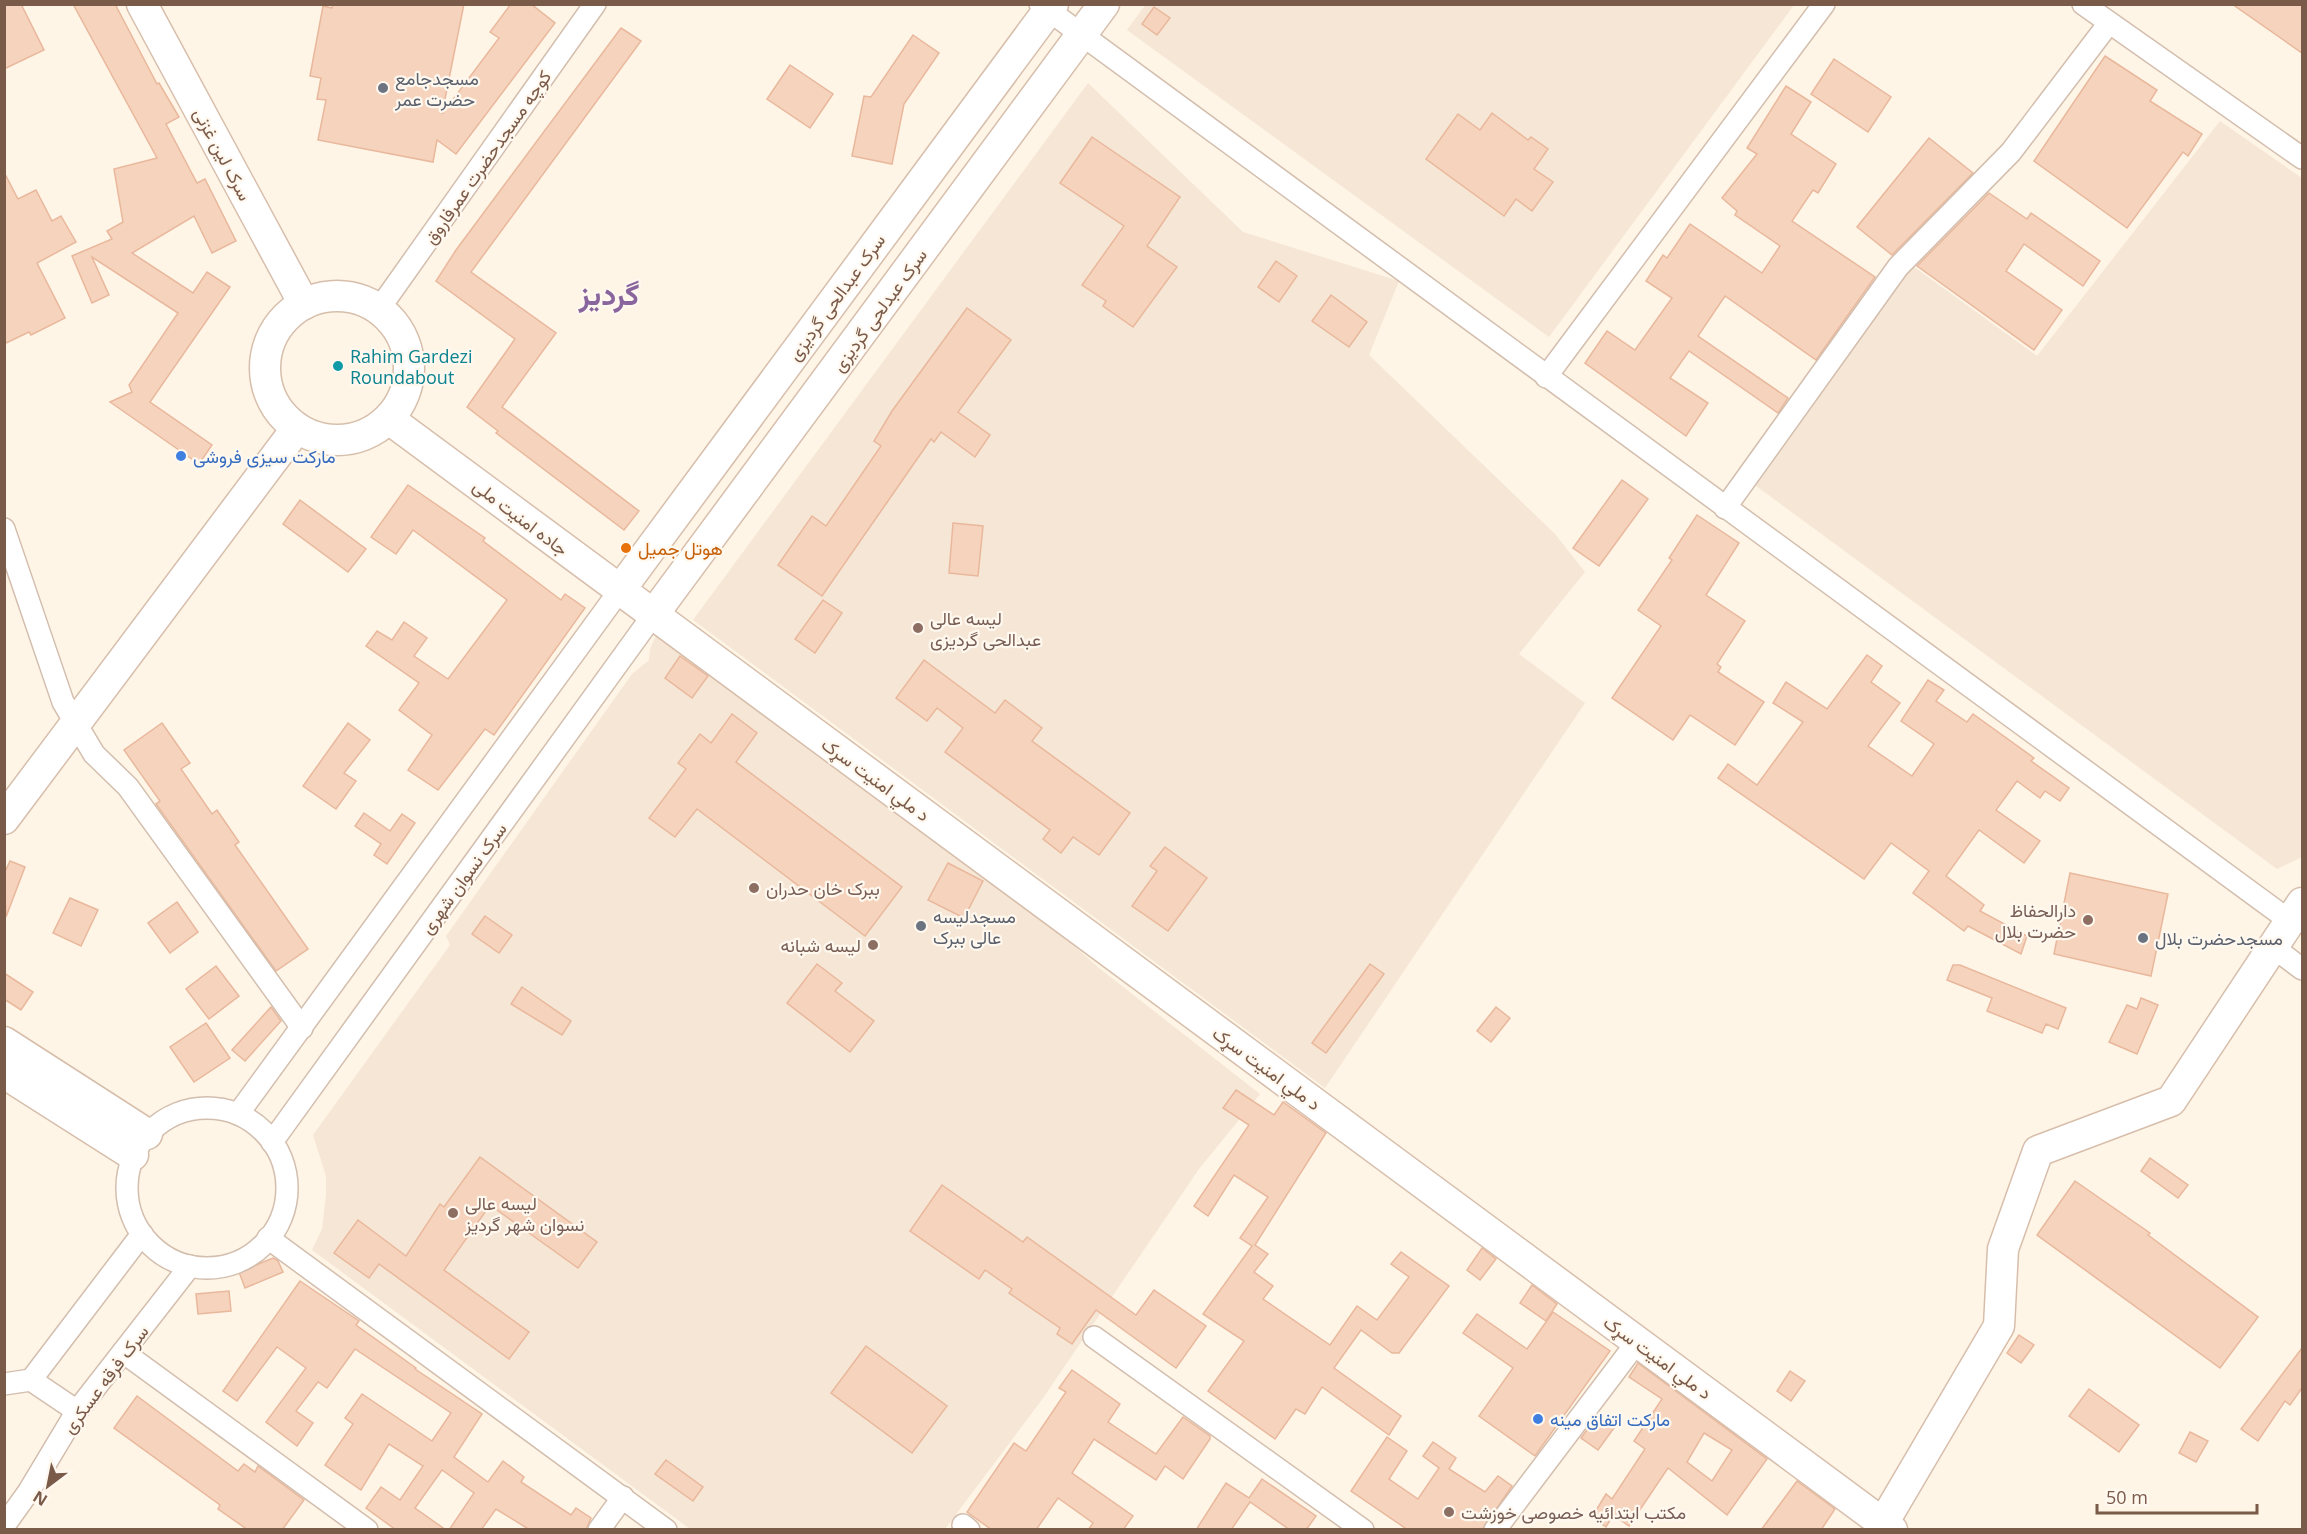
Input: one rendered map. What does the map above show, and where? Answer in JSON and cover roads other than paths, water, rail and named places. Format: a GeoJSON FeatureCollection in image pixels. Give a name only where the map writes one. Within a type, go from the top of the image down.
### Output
{"type":"FeatureCollection","features":[{"type":"Feature","properties":{"kind":"street","name":"سرک لین غزنی"},"geometry":{"type":"LineString","coordinates":[[142,4],[303,304]]}},
{"type":"Feature","properties":{"kind":"street","name":"کوچه مسجدحضرت عمرفاروق"},"geometry":{"type":"LineString","coordinates":[[379,309],[595,4]]}},
{"type":"Feature","properties":{"kind":"street","name":"سرک عبدلحی گردیزی"},"geometry":{"type":"LineString","coordinates":[[653,615],[1104,4]]}},
{"type":"Feature","properties":{"kind":"street"},"geometry":{"type":"LineString","coordinates":[[1546,377],[1824,4]]}},
{"type":"Feature","properties":{"kind":"street"},"geometry":{"type":"LineString","coordinates":[[2083,4],[2302,158]]}},
{"type":"Feature","properties":{"kind":"street"},"geometry":{"type":"LineString","coordinates":[[1047,7],[1725,508],[2296,912],[2171,1101],[2038,1152],[2004,1249],[1999,1326],[1884,1527]]}},
{"type":"Feature","properties":{"kind":"street","name":"سرک عبدالحی گردیزی"},"geometry":{"type":"LineString","coordinates":[[620,590],[1047,7]]}},
{"type":"Feature","properties":{"kind":"street"},"geometry":{"type":"LineString","coordinates":[[1725,508],[1898,267],[2011,152],[2109,22]]}},
{"type":"Feature","properties":{"kind":"street"},"geometry":{"type":"LineString","coordinates":[[329,296],[355,298],[379,309],[397,327],[408,349],[410,375],[406,391],[389,419],[369,434],[345,440],[320,438],[297,428],[279,411],[268,389],[265,364],[275,333],[284,319],[303,304],[329,296]]}},
{"type":"Feature","properties":{"kind":"street","name":"جاده امنیت ملی"},"geometry":{"type":"LineString","coordinates":[[389,419],[653,615]]}},
{"type":"Feature","properties":{"kind":"street"},"geometry":{"type":"LineString","coordinates":[[4,819],[297,428]]}},
{"type":"Feature","properties":{"kind":"street"},"geometry":{"type":"LineString","coordinates":[[4,529],[63,702],[76,724],[94,754],[128,787],[302,1028]]}},
{"type":"Feature","properties":{"kind":"street"},"geometry":{"type":"LineString","coordinates":[[238,1114],[620,590]]}},
{"type":"Feature","properties":{"kind":"street","name":"سرک نسوان شهری"},"geometry":{"type":"LineString","coordinates":[[272,1142],[653,615]]}},
{"type":"Feature","properties":{"kind":"street","name":"د ملي امنیت سړک"},"geometry":{"type":"LineString","coordinates":[[653,615],[1884,1527]]}},
{"type":"Feature","properties":{"kind":"street"},"geometry":{"type":"LineString","coordinates":[[2273,947],[2302,969]]}},
{"type":"Feature","properties":{"kind":"street"},"geometry":{"type":"LineString","coordinates":[[4,1042],[140,1145]]}},
{"type":"Feature","properties":{"kind":"street"},"geometry":{"type":"LineString","coordinates":[[4,1073],[140,1145]]}},
{"type":"Feature","properties":{"kind":"street"},"geometry":{"type":"LineString","coordinates":[[214,1108],[238,1114],[257,1126],[272,1142],[282,1162],[287,1184],[284,1207],[276,1228],[248,1256],[230,1264],[210,1268],[190,1266],[171,1259],[155,1249],[142,1234],[132,1216],[127,1196],[128,1175],[140,1145],[166,1119],[189,1110],[214,1108]]}},
{"type":"Feature","properties":{"kind":"street"},"geometry":{"type":"LineString","coordinates":[[31,1380],[142,1234]]}},
{"type":"Feature","properties":{"kind":"street"},"geometry":{"type":"LineString","coordinates":[[268,1238],[666,1530]]}},
{"type":"Feature","properties":{"kind":"street","name":"سرک فرقه عسکری"},"geometry":{"type":"LineString","coordinates":[[4,1526],[29,1491],[77,1411],[190,1266]]}},
{"type":"Feature","properties":{"kind":"street"},"geometry":{"type":"LineString","coordinates":[[1094,1337],[1363,1530]]}},
{"type":"Feature","properties":{"kind":"street"},"geometry":{"type":"LineString","coordinates":[[1495,1530],[1637,1342]]}},
{"type":"Feature","properties":{"kind":"street"},"geometry":{"type":"LineString","coordinates":[[123,1352],[367,1530]]}},
{"type":"Feature","properties":{"kind":"street"},"geometry":{"type":"LineString","coordinates":[[4,1384],[31,1380],[77,1411]]}},
{"type":"Feature","properties":{"kind":"street"},"geometry":{"type":"LineString","coordinates":[[599,1530],[623,1497]]}},
{"type":"Feature","properties":{"kind":"place","name":"مسجدجامع حضرت عمر"},"geometry":{"type":"Point","coordinates":[383,88]}},
{"type":"Feature","properties":{"kind":"place","name":"Rahim Gardezi Roundabout"},"geometry":{"type":"Point","coordinates":[338,366]}},
{"type":"Feature","properties":{"kind":"place","name":"مارکت سیزی فروشی"},"geometry":{"type":"Point","coordinates":[181,456]}},
{"type":"Feature","properties":{"kind":"place","name":"هوتل جمیل"},"geometry":{"type":"Point","coordinates":[626,548]}},
{"type":"Feature","properties":{"kind":"place","name":"لیسه عالی عبدالحی گردیزی"},"geometry":{"type":"Point","coordinates":[918,628]}},
{"type":"Feature","properties":{"kind":"place","name":"ببرک خان حدران"},"geometry":{"type":"Point","coordinates":[754,888]}},
{"type":"Feature","properties":{"kind":"place","name":"دارالحفاظ حضرت بلال"},"geometry":{"type":"Point","coordinates":[2088,920]}},
{"type":"Feature","properties":{"kind":"place","name":"مسجدلیسه عالی ببرک"},"geometry":{"type":"Point","coordinates":[921,926]}},
{"type":"Feature","properties":{"kind":"place","name":"مسجدحضرت بلال"},"geometry":{"type":"Point","coordinates":[2143,938]}},
{"type":"Feature","properties":{"kind":"place","name":"لیسه شبانه"},"geometry":{"type":"Point","coordinates":[873,945]}},
{"type":"Feature","properties":{"kind":"place","name":"لیسه عالی نسوان شهر گردیز"},"geometry":{"type":"Point","coordinates":[453,1213]}},
{"type":"Feature","properties":{"kind":"place","name":"مارکت اتفاق مینه"},"geometry":{"type":"Point","coordinates":[1538,1419]}},
{"type":"Feature","properties":{"kind":"place","name":"مکتب ابتدائیه خصوصی خوزشت"},"geometry":{"type":"Point","coordinates":[1449,1512]}},
{"type":"Feature","properties":{"kind":"district","name":"گردیز"},"geometry":{"type":"Point","coordinates":[609,293]}}]}
